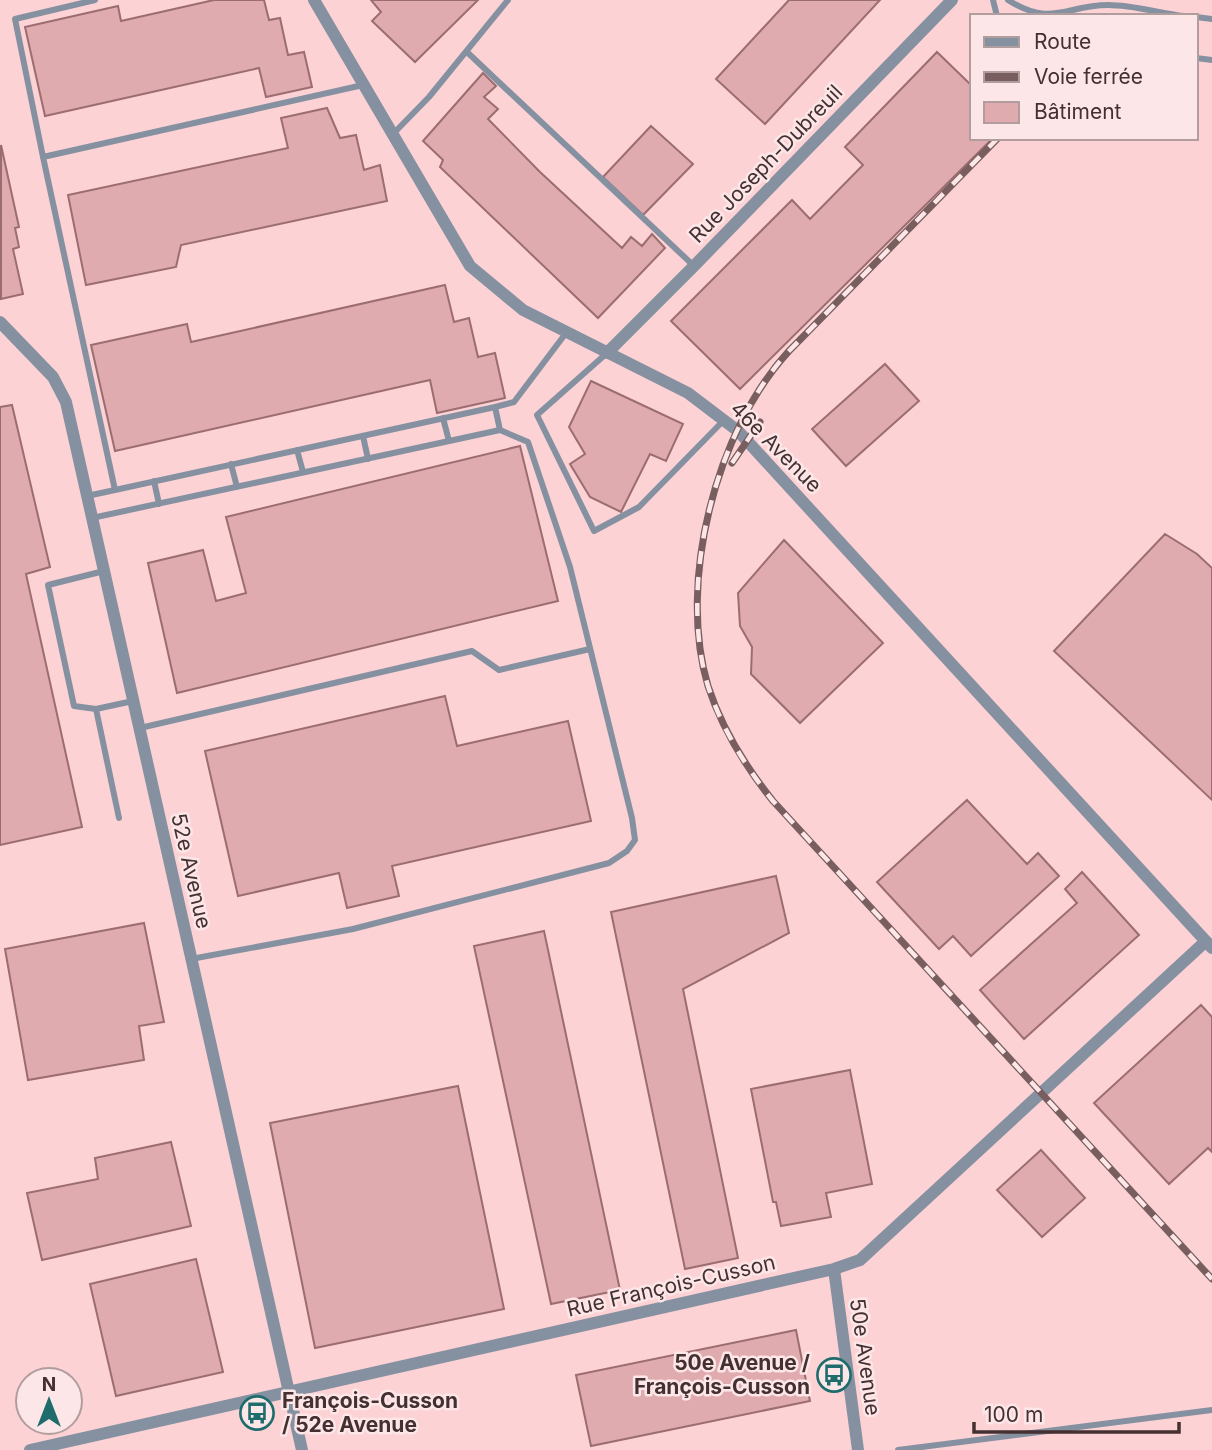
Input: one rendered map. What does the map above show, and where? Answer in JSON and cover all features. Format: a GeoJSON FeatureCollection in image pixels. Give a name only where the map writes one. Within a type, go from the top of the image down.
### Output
{"type":"FeatureCollection","features":[{"type":"Feature","properties":{"kind":"street","name":"46e Avenue"},"geometry":{"type":"LineString","coordinates":[[314,0],[470,266],[523,310],[688,393],[747,440],[1209,944]]}},
{"type":"Feature","properties":{"kind":"street","name":"Rue Joseph-Dubreuil"},"geometry":{"type":"LineString","coordinates":[[607,353],[952,0]]}},
{"type":"Feature","properties":{"kind":"street","name":"52e Avenue"},"geometry":{"type":"LineString","coordinates":[[0,322],[53,377],[65,402],[302,1450]]}},
{"type":"Feature","properties":{"kind":"street","name":"Rue François-Cusson"},"geometry":{"type":"LineString","coordinates":[[30,1450],[834,1269],[860,1260],[1209,944]]}},
{"type":"Feature","properties":{"kind":"street","name":"50e Avenue"},"geometry":{"type":"LineString","coordinates":[[834,1269],[858,1450]]}},
{"type":"Feature","properties":{"kind":"lane"},"geometry":{"type":"LineString","coordinates":[[94,0],[15,19],[115,490]]}},
{"type":"Feature","properties":{"kind":"lane"},"geometry":{"type":"LineString","coordinates":[[393,135],[467,52],[508,0]]}},
{"type":"Feature","properties":{"kind":"lane"},"geometry":{"type":"LineString","coordinates":[[1008,0],[1017,6],[1048,14]]}},
{"type":"Feature","properties":{"kind":"lane"},"geometry":{"type":"LineString","coordinates":[[1058,14],[1108,5],[1170,14]]}},
{"type":"Feature","properties":{"kind":"lane"},"geometry":{"type":"LineString","coordinates":[[467,52],[694,266]]}},
{"type":"Feature","properties":{"kind":"lane"},"geometry":{"type":"LineString","coordinates":[[43,157],[364,85]]}},
{"type":"Feature","properties":{"kind":"lane"},"geometry":{"type":"LineString","coordinates":[[87,496],[514,402],[566,333]]}},
{"type":"Feature","properties":{"kind":"lane"},"geometry":{"type":"LineString","coordinates":[[607,353],[537,415],[594,531],[639,507],[724,421]]}},
{"type":"Feature","properties":{"kind":"lane"},"geometry":{"type":"LineString","coordinates":[[495,407],[500,430]]}},
{"type":"Feature","properties":{"kind":"lane"},"geometry":{"type":"LineString","coordinates":[[443,418],[449,441]]}},
{"type":"Feature","properties":{"kind":"lane"},"geometry":{"type":"LineString","coordinates":[[92,519],[500,430],[528,442],[570,567],[632,818],[635,840],[627,851],[609,863],[353,929],[191,959]]}},
{"type":"Feature","properties":{"kind":"lane"},"geometry":{"type":"LineString","coordinates":[[363,436],[368,458]]}},
{"type":"Feature","properties":{"kind":"lane"},"geometry":{"type":"LineString","coordinates":[[297,450],[303,472]]}},
{"type":"Feature","properties":{"kind":"lane"},"geometry":{"type":"LineString","coordinates":[[231,464],[237,487]]}},
{"type":"Feature","properties":{"kind":"lane"},"geometry":{"type":"LineString","coordinates":[[154,481],[159,504]]}},
{"type":"Feature","properties":{"kind":"lane"},"geometry":{"type":"LineString","coordinates":[[104,571],[48,585],[74,706],[96,709],[133,701]]}},
{"type":"Feature","properties":{"kind":"lane"},"geometry":{"type":"LineString","coordinates":[[139,728],[472,651],[499,670],[590,649]]}},
{"type":"Feature","properties":{"kind":"lane"},"geometry":{"type":"LineString","coordinates":[[96,709],[119,818]]}},
{"type":"Feature","properties":{"kind":"lane"},"geometry":{"type":"LineString","coordinates":[[898,1450],[1212,1410]]}},
{"type":"Feature","properties":{"kind":"building"},"geometry":{"type":"Polygon","coordinates":[[[214,0],[264,0],[269,20],[280,18],[288,55],[304,52],[312,87],[266,97],[259,68],[45,116],[25,27],[118,6],[121,21],[214,0]]]}},
{"type":"Feature","properties":{"kind":"building"},"geometry":{"type":"Polygon","coordinates":[[[371,0],[478,0],[415,62],[372,21],[381,12],[371,0]]]}},
{"type":"Feature","properties":{"kind":"building"},"geometry":{"type":"Polygon","coordinates":[[[789,0],[880,0],[765,124],[716,79],[789,0]]]}},
{"type":"Feature","properties":{"kind":"building"},"geometry":{"type":"Polygon","coordinates":[[[937,52],[970,84],[970,140],[991,140],[740,389],[671,321],[792,200],[810,219],[863,165],[845,147],[937,52]]]}},
{"type":"Feature","properties":{"kind":"building"},"geometry":{"type":"Polygon","coordinates":[[[483,73],[496,86],[484,97],[498,109],[488,119],[540,172],[622,248],[631,237],[642,246],[652,234],[665,248],[598,318],[440,167],[443,160],[423,141],[483,73]]]}},
{"type":"Feature","properties":{"kind":"building"},"geometry":{"type":"Polygon","coordinates":[[[327,108],[340,138],[356,135],[364,170],[380,165],[387,201],[181,245],[176,267],[86,285],[68,195],[288,148],[281,118],[327,108]]]}},
{"type":"Feature","properties":{"kind":"building"},"geometry":{"type":"Polygon","coordinates":[[[651,126],[693,164],[643,215],[603,177],[651,126]]]}},
{"type":"Feature","properties":{"kind":"building"},"geometry":{"type":"Polygon","coordinates":[[[1,145],[19,227],[15,228],[19,247],[13,249],[23,294],[1,299],[1,145]]]}},
{"type":"Feature","properties":{"kind":"building"},"geometry":{"type":"Polygon","coordinates":[[[445,285],[454,322],[469,318],[478,357],[495,353],[505,398],[437,413],[430,380],[115,451],[91,345],[187,324],[191,342],[445,285]]]}},
{"type":"Feature","properties":{"kind":"building"},"geometry":{"type":"Polygon","coordinates":[[[885,364],[919,401],[846,466],[812,429],[885,364]]]}},
{"type":"Feature","properties":{"kind":"building"},"geometry":{"type":"Polygon","coordinates":[[[591,381],[683,424],[666,461],[650,454],[621,512],[590,497],[570,464],[585,454],[569,427],[591,381]]]}},
{"type":"Feature","properties":{"kind":"building"},"geometry":{"type":"Polygon","coordinates":[[[12,405],[50,567],[26,574],[82,827],[0,845],[0,407],[12,405]]]}},
{"type":"Feature","properties":{"kind":"building"},"geometry":{"type":"Polygon","coordinates":[[[520,446],[558,601],[177,693],[148,563],[203,550],[216,601],[246,593],[226,517],[520,446]]]}},
{"type":"Feature","properties":{"kind":"building"},"geometry":{"type":"Polygon","coordinates":[[[1165,534],[1197,554],[1212,568],[1212,800],[1054,651],[1165,534]]]}},
{"type":"Feature","properties":{"kind":"building"},"geometry":{"type":"Polygon","coordinates":[[[784,540],[883,643],[800,723],[751,674],[752,647],[740,626],[738,593],[784,540]]]}},
{"type":"Feature","properties":{"kind":"building"},"geometry":{"type":"Polygon","coordinates":[[[445,696],[457,746],[568,721],[591,821],[392,866],[399,896],[347,908],[339,873],[238,896],[205,751],[445,696]]]}},
{"type":"Feature","properties":{"kind":"building"},"geometry":{"type":"Polygon","coordinates":[[[967,800],[1027,864],[1038,853],[1059,876],[971,956],[953,936],[939,949],[877,882],[967,800]]]}},
{"type":"Feature","properties":{"kind":"building"},"geometry":{"type":"Polygon","coordinates":[[[1082,872],[1139,935],[1024,1039],[980,990],[1077,903],[1065,889],[1082,872]]]}},
{"type":"Feature","properties":{"kind":"building"},"geometry":{"type":"Polygon","coordinates":[[[776,876],[789,933],[683,989],[738,1258],[685,1269],[611,912],[776,876]]]}},
{"type":"Feature","properties":{"kind":"building"},"geometry":{"type":"Polygon","coordinates":[[[144,923],[164,1022],[139,1026],[144,1060],[28,1080],[5,949],[144,923]]]}},
{"type":"Feature","properties":{"kind":"building"},"geometry":{"type":"Polygon","coordinates":[[[544,931],[620,1290],[551,1304],[474,946],[544,931]]]}},
{"type":"Feature","properties":{"kind":"building"},"geometry":{"type":"Polygon","coordinates":[[[1201,1005],[1212,1017],[1212,1152],[1208,1148],[1169,1184],[1094,1103],[1201,1005]]]}},
{"type":"Feature","properties":{"kind":"building"},"geometry":{"type":"Polygon","coordinates":[[[850,1070],[872,1184],[826,1193],[831,1217],[781,1226],[776,1202],[773,1202],[751,1089],[850,1070]]]}},
{"type":"Feature","properties":{"kind":"building"},"geometry":{"type":"Polygon","coordinates":[[[458,1086],[504,1309],[315,1348],[270,1123],[458,1086]]]}},
{"type":"Feature","properties":{"kind":"building"},"geometry":{"type":"Polygon","coordinates":[[[171,1142],[191,1226],[42,1260],[27,1193],[98,1179],[95,1158],[171,1142]]]}},
{"type":"Feature","properties":{"kind":"building"},"geometry":{"type":"Polygon","coordinates":[[[1041,1150],[1085,1198],[1042,1237],[997,1190],[1041,1150]]]}},
{"type":"Feature","properties":{"kind":"building"},"geometry":{"type":"Polygon","coordinates":[[[196,1259],[223,1372],[116,1396],[90,1284],[196,1259]]]}},
{"type":"Feature","properties":{"kind":"building"},"geometry":{"type":"Polygon","coordinates":[[[796,1330],[810,1401],[591,1446],[576,1375],[796,1330]]]}},
{"type":"Feature","properties":{"kind":"railway"},"geometry":{"type":"LineString","coordinates":[[996,140],[789,351],[763,384],[741,422],[723,464],[710,509],[701,555],[697,601],[700,645],[708,686],[727,732],[773,801],[1212,1279]]}},
{"type":"Feature","properties":{"kind":"railway"},"geometry":{"type":"LineString","coordinates":[[732,463],[760,422]]}},
{"type":"Feature","properties":{"kind":"place","name":"50e Avenue / François-Cusson"},"geometry":{"type":"Point","coordinates":[834,1375]}},
{"type":"Feature","properties":{"kind":"place","name":"François-Cusson / 52e Avenue"},"geometry":{"type":"Point","coordinates":[257,1413]}}]}
